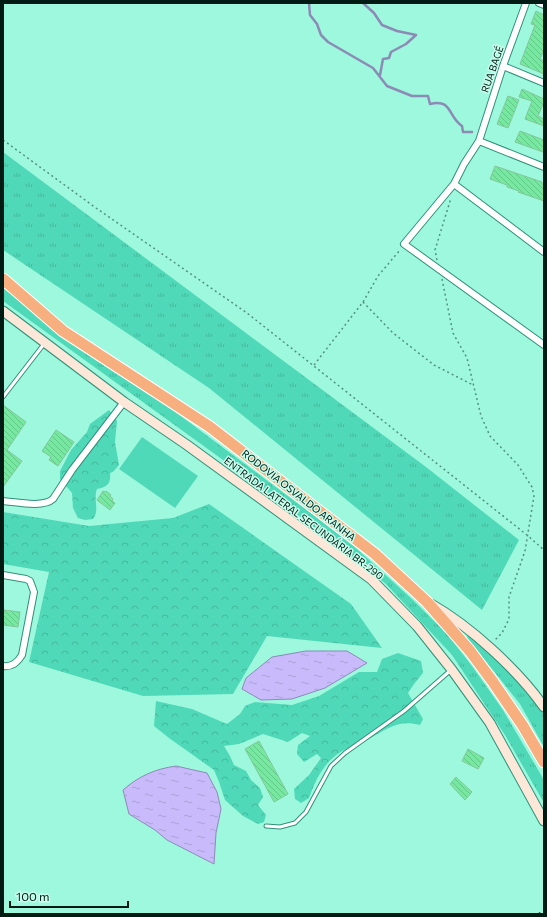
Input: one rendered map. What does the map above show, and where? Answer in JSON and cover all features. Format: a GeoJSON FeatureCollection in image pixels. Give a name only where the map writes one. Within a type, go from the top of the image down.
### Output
{"type":"FeatureCollection","features":[{"type":"Feature","properties":{"kind":"highway","name":"RODOVIA OSVALDO ARANHA"},"geometry":{"type":"LineString","coordinates":[[3,279],[63,331],[210,427],[375,554],[427,602],[470,651],[523,726],[544,762]]}},
{"type":"Feature","properties":{"kind":"main road","name":"ENTRADA LATERAL SECUNDÁRIA BR-290"},"geometry":{"type":"LineString","coordinates":[[3,311],[124,402],[187,445],[370,579],[417,626],[452,670],[490,723],[544,821]]}},
{"type":"Feature","properties":{"kind":"main road"},"geometry":{"type":"LineString","coordinates":[[427,602],[448,613],[489,647],[508,665],[544,707]]}},
{"type":"Feature","properties":{"kind":"street","name":"RUA BAGÉ"},"geometry":{"type":"LineString","coordinates":[[404,244],[454,184],[464,164],[479,141],[503,66],[526,3]]}},
{"type":"Feature","properties":{"kind":"street"},"geometry":{"type":"LineString","coordinates":[[539,3],[544,5]]}},
{"type":"Feature","properties":{"kind":"street"},"geometry":{"type":"LineString","coordinates":[[503,66],[544,83]]}},
{"type":"Feature","properties":{"kind":"street"},"geometry":{"type":"LineString","coordinates":[[479,141],[544,167]]}},
{"type":"Feature","properties":{"kind":"street"},"geometry":{"type":"LineString","coordinates":[[454,184],[544,252]]}},
{"type":"Feature","properties":{"kind":"street"},"geometry":{"type":"LineString","coordinates":[[404,244],[544,345]]}},
{"type":"Feature","properties":{"kind":"street"},"geometry":{"type":"LineString","coordinates":[[3,501],[43,504],[50,502],[72,470],[124,402]]}},
{"type":"Feature","properties":{"kind":"street"},"geometry":{"type":"LineString","coordinates":[[3,575],[30,581],[34,592],[22,655],[18,662],[3,666]]}},
{"type":"Feature","properties":{"kind":"lane"},"geometry":{"type":"LineString","coordinates":[[3,397],[45,342]]}},
{"type":"Feature","properties":{"kind":"lane"},"geometry":{"type":"LineString","coordinates":[[266,826],[280,827],[295,823],[306,812],[331,766],[345,753],[404,711],[452,670]]}},
{"type":"Feature","properties":{"kind":"path"},"geometry":{"type":"LineString","coordinates":[[3,140],[96,208],[247,313],[544,550]]}},
{"type":"Feature","properties":{"kind":"path"},"geometry":{"type":"LineString","coordinates":[[454,184],[449,208],[435,250],[453,333],[467,358],[481,416],[490,436],[518,465],[532,486],[534,496],[525,551],[509,598],[509,620],[502,632],[489,647]]}},
{"type":"Feature","properties":{"kind":"path"},"geometry":{"type":"LineString","coordinates":[[314,365],[364,302],[378,276],[404,244]]}},
{"type":"Feature","properties":{"kind":"path"},"geometry":{"type":"LineString","coordinates":[[364,302],[393,333],[434,365],[474,385]]}},
{"type":"Feature","properties":{"kind":"green space"},"geometry":{"type":"Polygon","coordinates":[[[3,152],[426,467],[519,540],[482,610],[209,388],[3,250],[3,152]]]}},
{"type":"Feature","properties":{"kind":"green space"},"geometry":{"type":"Polygon","coordinates":[[[3,288],[60,332],[158,399],[316,517],[356,548],[412,599],[447,634],[503,710],[544,780],[544,803],[505,735],[452,655],[386,584],[326,536],[241,473],[3,301],[3,288]]]}},
{"type":"Feature","properties":{"kind":"green space"},"geometry":{"type":"Polygon","coordinates":[[[109,410],[117,421],[115,442],[119,465],[113,472],[110,473],[108,484],[97,489],[95,516],[93,519],[85,520],[78,518],[73,508],[72,493],[60,479],[60,471],[71,450],[87,432],[90,424],[109,410]]]}},
{"type":"Feature","properties":{"kind":"green space"},"geometry":{"type":"Polygon","coordinates":[[[142,437],[198,476],[175,508],[119,469],[142,437]]]}},
{"type":"Feature","properties":{"kind":"green space"},"geometry":{"type":"Polygon","coordinates":[[[209,504],[351,604],[382,648],[267,636],[233,694],[143,696],[29,662],[49,572],[3,564],[3,512],[89,526],[173,518],[209,504]]]}},
{"type":"Feature","properties":{"kind":"green space"},"geometry":{"type":"Polygon","coordinates":[[[465,630],[501,663],[530,693],[544,712],[544,747],[520,704],[468,639],[465,630]]]}},
{"type":"Feature","properties":{"kind":"green space"},"geometry":{"type":"Polygon","coordinates":[[[398,653],[421,661],[423,673],[408,693],[423,719],[420,725],[405,723],[393,726],[339,753],[328,762],[320,773],[309,798],[301,803],[295,799],[294,789],[309,775],[321,758],[317,754],[304,762],[297,754],[298,745],[310,736],[302,733],[288,742],[263,734],[239,744],[224,746],[234,765],[246,771],[251,780],[260,788],[263,797],[258,805],[266,815],[264,822],[258,824],[243,816],[225,800],[214,770],[154,726],[156,701],[192,709],[227,724],[240,714],[245,706],[255,702],[292,705],[319,696],[359,672],[377,672],[382,659],[398,653]]]}},
{"type":"Feature","properties":{"kind":"water"},"geometry":{"type":"Polygon","coordinates":[[[306,651],[347,651],[367,663],[325,688],[292,699],[261,700],[242,689],[246,678],[272,657],[306,651]]]}},
{"type":"Feature","properties":{"kind":"water"},"geometry":{"type":"Polygon","coordinates":[[[176,766],[207,773],[217,792],[221,809],[216,833],[214,864],[167,840],[155,830],[129,814],[123,790],[148,774],[161,769],[176,766]]]}},
{"type":"Feature","properties":{"kind":"building"},"geometry":{"type":"Polygon","coordinates":[[[536,11],[544,15],[544,50],[540,59],[544,61],[544,74],[520,64],[535,25],[531,24],[536,11]]]}},
{"type":"Feature","properties":{"kind":"building"},"geometry":{"type":"Polygon","coordinates":[[[522,89],[544,99],[538,116],[544,119],[544,126],[525,119],[532,101],[519,97],[522,89]]]}},
{"type":"Feature","properties":{"kind":"building"},"geometry":{"type":"Polygon","coordinates":[[[508,96],[519,100],[508,128],[497,124],[508,96]]]}},
{"type":"Feature","properties":{"kind":"building"},"geometry":{"type":"Polygon","coordinates":[[[520,131],[544,140],[543,152],[515,142],[520,131]]]}},
{"type":"Feature","properties":{"kind":"building"},"geometry":{"type":"Polygon","coordinates":[[[495,166],[542,182],[542,184],[544,184],[544,201],[518,192],[519,191],[507,187],[507,185],[490,179],[495,166]]]}},
{"type":"Feature","properties":{"kind":"building"},"geometry":{"type":"Polygon","coordinates":[[[3,405],[26,422],[7,450],[22,461],[3,487],[3,405]]]}},
{"type":"Feature","properties":{"kind":"building"},"geometry":{"type":"Polygon","coordinates":[[[56,430],[74,442],[58,466],[49,460],[51,457],[42,451],[56,430]]]}},
{"type":"Feature","properties":{"kind":"building"},"geometry":{"type":"Polygon","coordinates":[[[103,491],[106,491],[111,495],[110,496],[113,499],[112,501],[115,503],[110,510],[97,500],[103,491]]]}},
{"type":"Feature","properties":{"kind":"building"},"geometry":{"type":"Polygon","coordinates":[[[4,610],[20,612],[18,627],[3,625],[4,610]]]}},
{"type":"Feature","properties":{"kind":"building"},"geometry":{"type":"Polygon","coordinates":[[[259,741],[288,794],[274,802],[245,749],[259,741]]]}},
{"type":"Feature","properties":{"kind":"building"},"geometry":{"type":"Polygon","coordinates":[[[468,749],[484,758],[478,769],[462,761],[468,749]]]}},
{"type":"Feature","properties":{"kind":"building"},"geometry":{"type":"Polygon","coordinates":[[[456,777],[472,792],[465,800],[450,784],[456,777]]]}},
{"type":"Feature","properties":{"kind":"waterway"},"geometry":{"type":"LineString","coordinates":[[309,3],[310,15],[317,24],[321,35],[328,42],[373,68],[387,86],[412,96],[428,96],[430,104],[437,103],[446,106],[454,118],[462,126],[463,132],[472,132]]}},
{"type":"Feature","properties":{"kind":"waterway"},"geometry":{"type":"LineString","coordinates":[[363,3],[374,13],[382,25],[397,31],[416,35],[406,44],[391,52],[389,58],[383,59],[380,75]]}},
{"type":"Feature","properties":{"kind":"railway"},"geometry":{"type":"LineString","coordinates":[[539,914],[544,910]]}}]}
